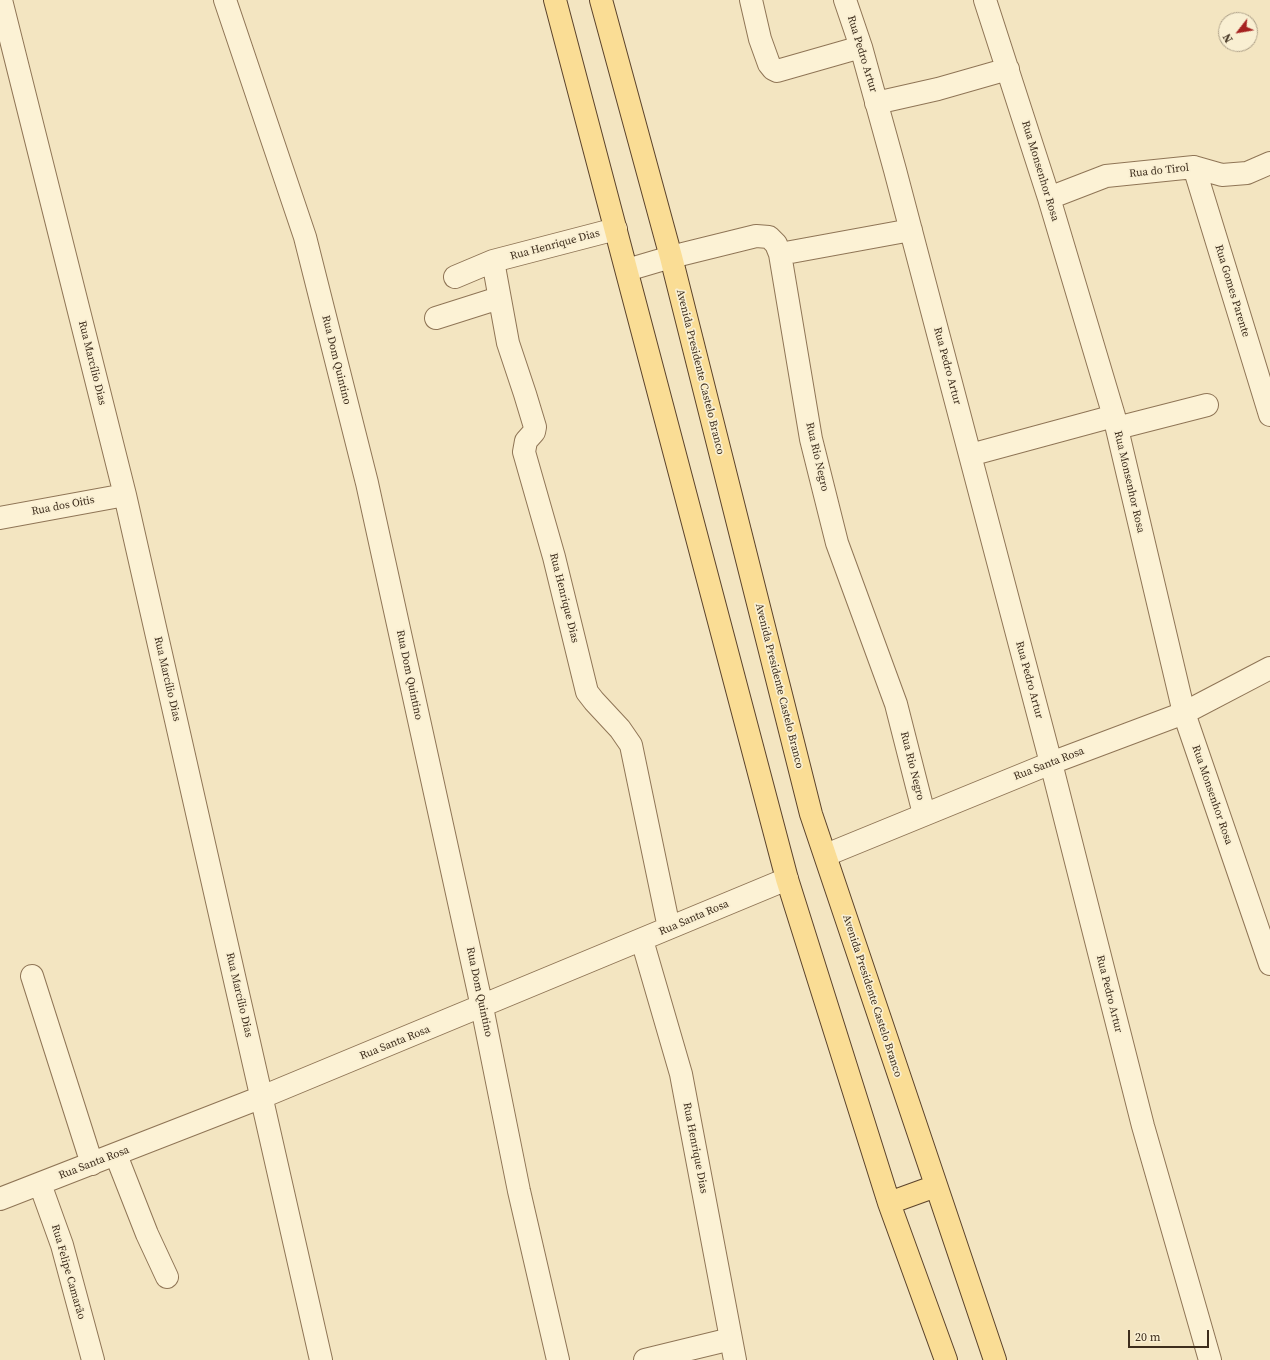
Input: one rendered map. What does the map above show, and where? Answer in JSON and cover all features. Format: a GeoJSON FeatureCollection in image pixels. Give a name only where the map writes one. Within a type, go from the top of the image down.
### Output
{"type":"FeatureCollection","features":[{"type":"Feature","properties":{"kind":"main road"},"geometry":{"type":"LineString","coordinates":[[555,0],[787,879],[889,1203],[946,1360]]}},
{"type":"Feature","properties":{"kind":"main road","name":"Avenida Presidente Castelo Branco"},"geometry":{"type":"LineString","coordinates":[[602,0],[671,257],[811,814],[995,1360]]}},
{"type":"Feature","properties":{"kind":"main road"},"geometry":{"type":"LineString","coordinates":[[889,1203],[936,1186]]}},
{"type":"Feature","properties":{"kind":"street","name":"Rua Marcílio Dias"},"geometry":{"type":"LineString","coordinates":[[1,0],[125,495],[321,1360]]}},
{"type":"Feature","properties":{"kind":"street","name":"Rua Dom Quintino"},"geometry":{"type":"LineString","coordinates":[[224,0],[305,238],[366,483],[482,1007],[519,1191],[558,1360]]}},
{"type":"Feature","properties":{"kind":"street"},"geometry":{"type":"LineString","coordinates":[[751,0],[766,58],[773,70],[777,71],[861,48]]}},
{"type":"Feature","properties":{"kind":"street","name":"Rua Pedro Artur"},"geometry":{"type":"LineString","coordinates":[[845,0],[861,48],[911,230],[1051,763],[1143,1126],[1210,1360]]}},
{"type":"Feature","properties":{"kind":"street","name":"Rua Monsenhor Rosa"},"geometry":{"type":"LineString","coordinates":[[985,0],[1049,198],[1115,422],[1184,713],[1270,964]]}},
{"type":"Feature","properties":{"kind":"street"},"geometry":{"type":"LineString","coordinates":[[876,103],[938,89],[1008,69]]}},
{"type":"Feature","properties":{"kind":"street","name":"Rua do Tirol"},"geometry":{"type":"LineString","coordinates":[[1049,198],[1106,176],[1194,167],[1222,175],[1247,173],[1270,163]]}},
{"type":"Feature","properties":{"kind":"street","name":"Rua Gomes Parente"},"geometry":{"type":"LineString","coordinates":[[1194,167],[1270,415]]}},
{"type":"Feature","properties":{"kind":"street","name":"Rua Henrique Dias"},"geometry":{"type":"LineString","coordinates":[[455,276],[494,261],[616,229]]}},
{"type":"Feature","properties":{"kind":"street"},"geometry":{"type":"LineString","coordinates":[[780,254],[911,230]]}},
{"type":"Feature","properties":{"kind":"street","name":"Rua Rio Negro"},"geometry":{"type":"LineString","coordinates":[[627,270],[671,257],[756,236],[769,237],[776,244],[780,254],[811,439],[838,543],[896,704],[924,814]]}},
{"type":"Feature","properties":{"kind":"street","name":"Rua Henrique Dias"},"geometry":{"type":"LineString","coordinates":[[494,261],[508,343],[535,427],[534,432],[526,441],[524,452],[554,557],[587,692],[620,729],[631,745],[669,928]]}},
{"type":"Feature","properties":{"kind":"street"},"geometry":{"type":"LineString","coordinates":[[436,318],[500,298]]}},
{"type":"Feature","properties":{"kind":"street"},"geometry":{"type":"LineString","coordinates":[[970,455],[1115,422],[1207,404]]}},
{"type":"Feature","properties":{"kind":"street","name":"Rua dos Oitis"},"geometry":{"type":"LineString","coordinates":[[0,518],[125,495]]}},
{"type":"Feature","properties":{"kind":"street","name":"Rua Santa Rosa"},"geometry":{"type":"LineString","coordinates":[[826,855],[1051,763],[1184,713],[1270,668]]}},
{"type":"Feature","properties":{"kind":"street","name":"Rua Santa Rosa"},"geometry":{"type":"LineString","coordinates":[[0,1199],[262,1097],[482,1007],[787,879]]}},
{"type":"Feature","properties":{"kind":"street","name":"Rua Henrique Dias"},"geometry":{"type":"LineString","coordinates":[[642,940],[680,1074],[733,1350]]}},
{"type":"Feature","properties":{"kind":"street"},"geometry":{"type":"LineString","coordinates":[[32,976],[92,1164]]}},
{"type":"Feature","properties":{"kind":"street"},"geometry":{"type":"LineString","coordinates":[[116,1155],[147,1234],[166,1277]]}},
{"type":"Feature","properties":{"kind":"street","name":"Rua Felipe Camarão"},"geometry":{"type":"LineString","coordinates":[[40,1184],[62,1244],[93,1360]]}},
{"type":"Feature","properties":{"kind":"street"},"geometry":{"type":"LineString","coordinates":[[645,1360],[733,1350]]}}]}
